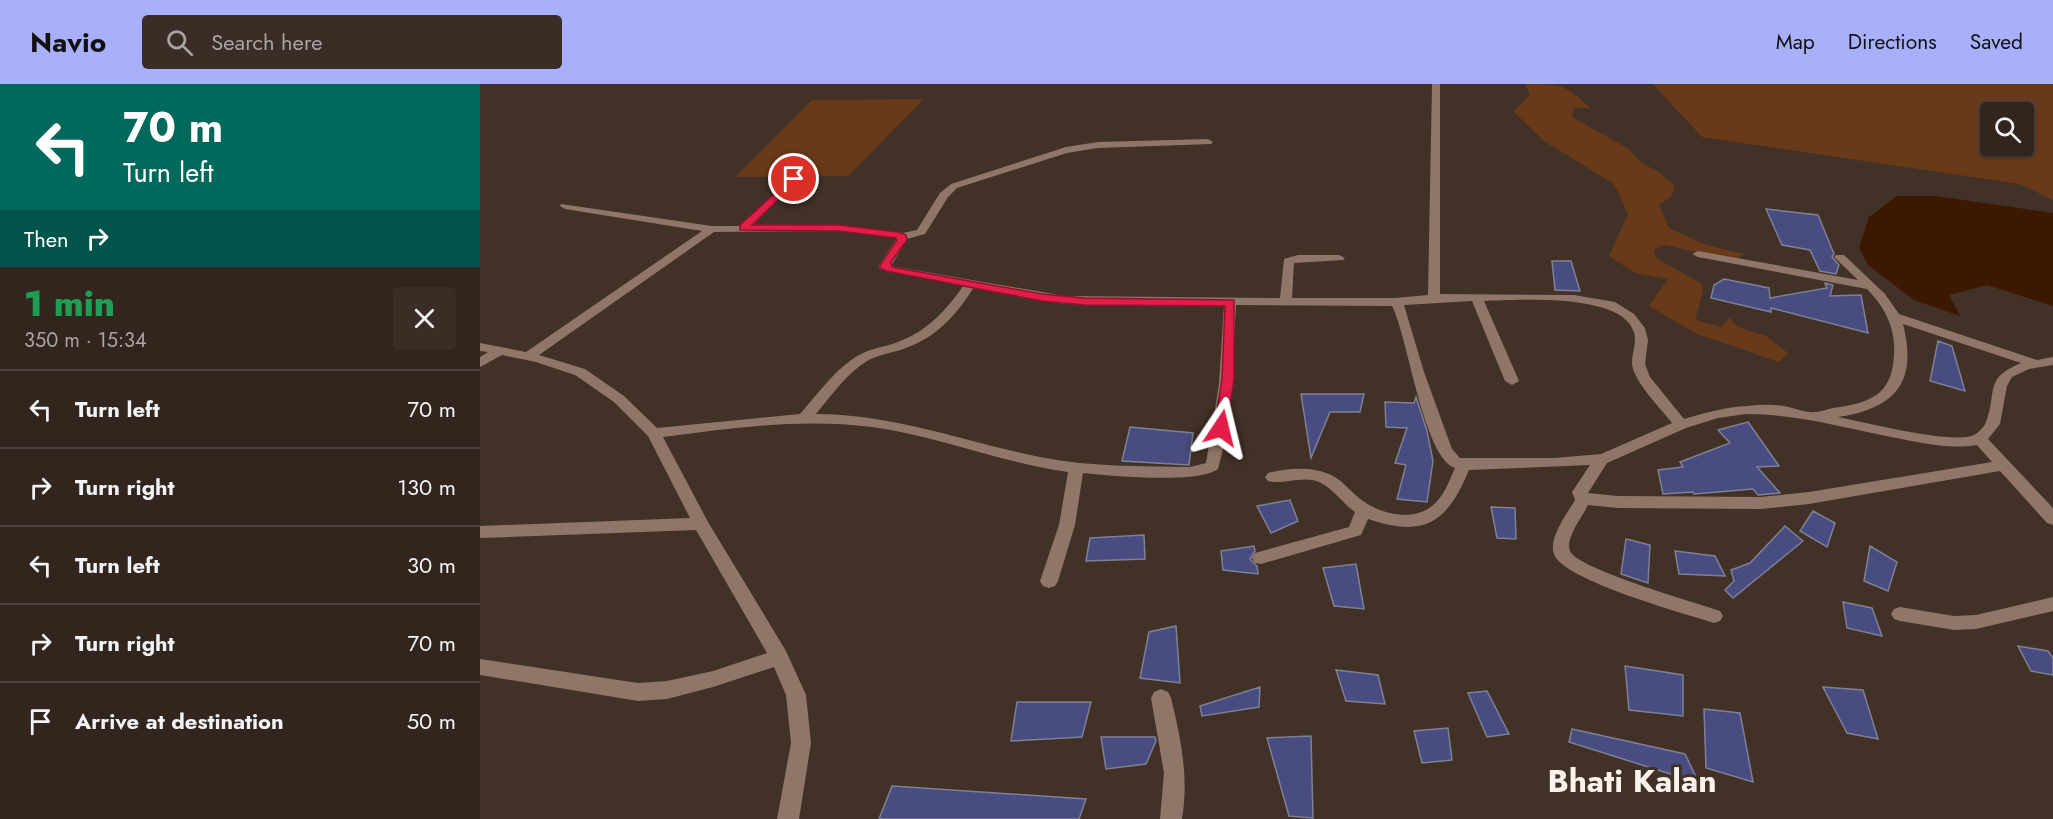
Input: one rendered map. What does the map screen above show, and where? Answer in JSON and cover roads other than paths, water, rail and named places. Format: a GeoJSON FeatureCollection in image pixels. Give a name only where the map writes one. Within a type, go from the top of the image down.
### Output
{"type":"FeatureCollection","features":[{"type":"Feature","properties":{"kind":"street"},"geometry":{"type":"LineString","coordinates":[[1434,298],[1436,84]]}},
{"type":"Feature","properties":{"kind":"street"},"geometry":{"type":"LineString","coordinates":[[565,206],[712,229],[849,228],[911,237],[921,232],[944,195],[954,186],[1021,164],[1066,150],[1098,145],[1208,142]]}},
{"type":"Feature","properties":{"kind":"street"},"geometry":{"type":"LineString","coordinates":[[744,228],[794,179]]}},
{"type":"Feature","properties":{"kind":"street"},"geometry":{"type":"LineString","coordinates":[[529,356],[712,229]]}},
{"type":"Feature","properties":{"kind":"street"},"geometry":{"type":"LineString","coordinates":[[902,237],[885,267],[1065,300],[1230,303],[1395,302],[1434,298],[1477,298],[1574,299],[1604,304],[1622,311],[1638,328],[1642,340],[1638,364],[1644,378],[1681,425]]}},
{"type":"Feature","properties":{"kind":"street"},"geometry":{"type":"LineString","coordinates":[[1698,254],[1870,286]]}},
{"type":"Feature","properties":{"kind":"street"},"geometry":{"type":"LineString","coordinates":[[1815,416],[1872,404],[1884,396],[1895,382],[1901,363],[1900,340],[1895,316],[1870,286],[1840,257]]}},
{"type":"Feature","properties":{"kind":"street"},"geometry":{"type":"LineString","coordinates":[[1286,302],[1288,261],[1298,258],[1339,258]]}},
{"type":"Feature","properties":{"kind":"street"},"geometry":{"type":"LineString","coordinates":[[804,418],[857,362],[877,352],[913,341],[944,320],[970,284]]}},
{"type":"Feature","properties":{"kind":"street"},"geometry":{"type":"LineString","coordinates":[[1477,298],[1512,381]]}},
{"type":"Feature","properties":{"kind":"street"},"geometry":{"type":"LineString","coordinates":[[1395,302],[1399,306],[1417,372],[1445,451],[1455,462],[1464,465],[1554,463],[1602,459],[1681,425],[1717,414],[1746,410],[1781,410],[1927,439],[1959,443],[1980,439],[1993,424],[2000,386],[2007,374],[2037,364],[2053,362]]}},
{"type":"Feature","properties":{"kind":"street"},"geometry":{"type":"LineString","coordinates":[[654,433],[804,418],[849,420],[937,435],[1036,461],[1076,468],[1193,472],[1208,470],[1213,465],[1224,409],[1230,338],[1230,303]]}},
{"type":"Feature","properties":{"kind":"street"},"geometry":{"type":"LineString","coordinates":[[1895,316],[2037,364]]}},
{"type":"Feature","properties":{"kind":"street"},"geometry":{"type":"LineString","coordinates":[[480,347],[529,356],[580,372],[619,399],[654,433],[701,524],[779,657],[796,695],[801,743],[788,819]]}},
{"type":"Feature","properties":{"kind":"street"},"geometry":{"type":"LineString","coordinates":[[480,363],[501,350]]}},
{"type":"Feature","properties":{"kind":"street"},"geometry":{"type":"LineString","coordinates":[[1980,439],[2002,466],[2045,500],[2053,519]]}},
{"type":"Feature","properties":{"kind":"street"},"geometry":{"type":"LineString","coordinates":[[1602,459],[1580,492],[1584,498],[1618,502],[1761,503],[1809,498],[2002,466]]}},
{"type":"Feature","properties":{"kind":"street"},"geometry":{"type":"LineString","coordinates":[[1273,477],[1320,476],[1331,482],[1364,509],[1395,520],[1414,521],[1427,518],[1440,510],[1451,496],[1464,465]]}},
{"type":"Feature","properties":{"kind":"street"},"geometry":{"type":"LineString","coordinates":[[1049,581],[1067,525],[1076,468]]}},
{"type":"Feature","properties":{"kind":"street"},"geometry":{"type":"LineString","coordinates":[[1584,498],[1561,542],[1562,554],[1569,562],[1590,574],[1714,616]]}},
{"type":"Feature","properties":{"kind":"street"},"geometry":{"type":"LineString","coordinates":[[1261,558],[1355,531],[1364,509]]}},
{"type":"Feature","properties":{"kind":"street"},"geometry":{"type":"LineString","coordinates":[[480,532],[701,524]]}},
{"type":"Feature","properties":{"kind":"street"},"geometry":{"type":"LineString","coordinates":[[1900,614],[1954,623],[1976,622],[2053,604]]}},
{"type":"Feature","properties":{"kind":"street"},"geometry":{"type":"LineString","coordinates":[[480,667],[638,692],[667,690],[713,679],[779,657]]}},
{"type":"Feature","properties":{"kind":"street"},"geometry":{"type":"LineString","coordinates":[[1161,698],[1170,736],[1173,778],[1171,819]]}},
{"type":"Feature","properties":{"kind":"district","name":"Bhati Kalan"},"geometry":{"type":"Point","coordinates":[1632,781]}}]}
